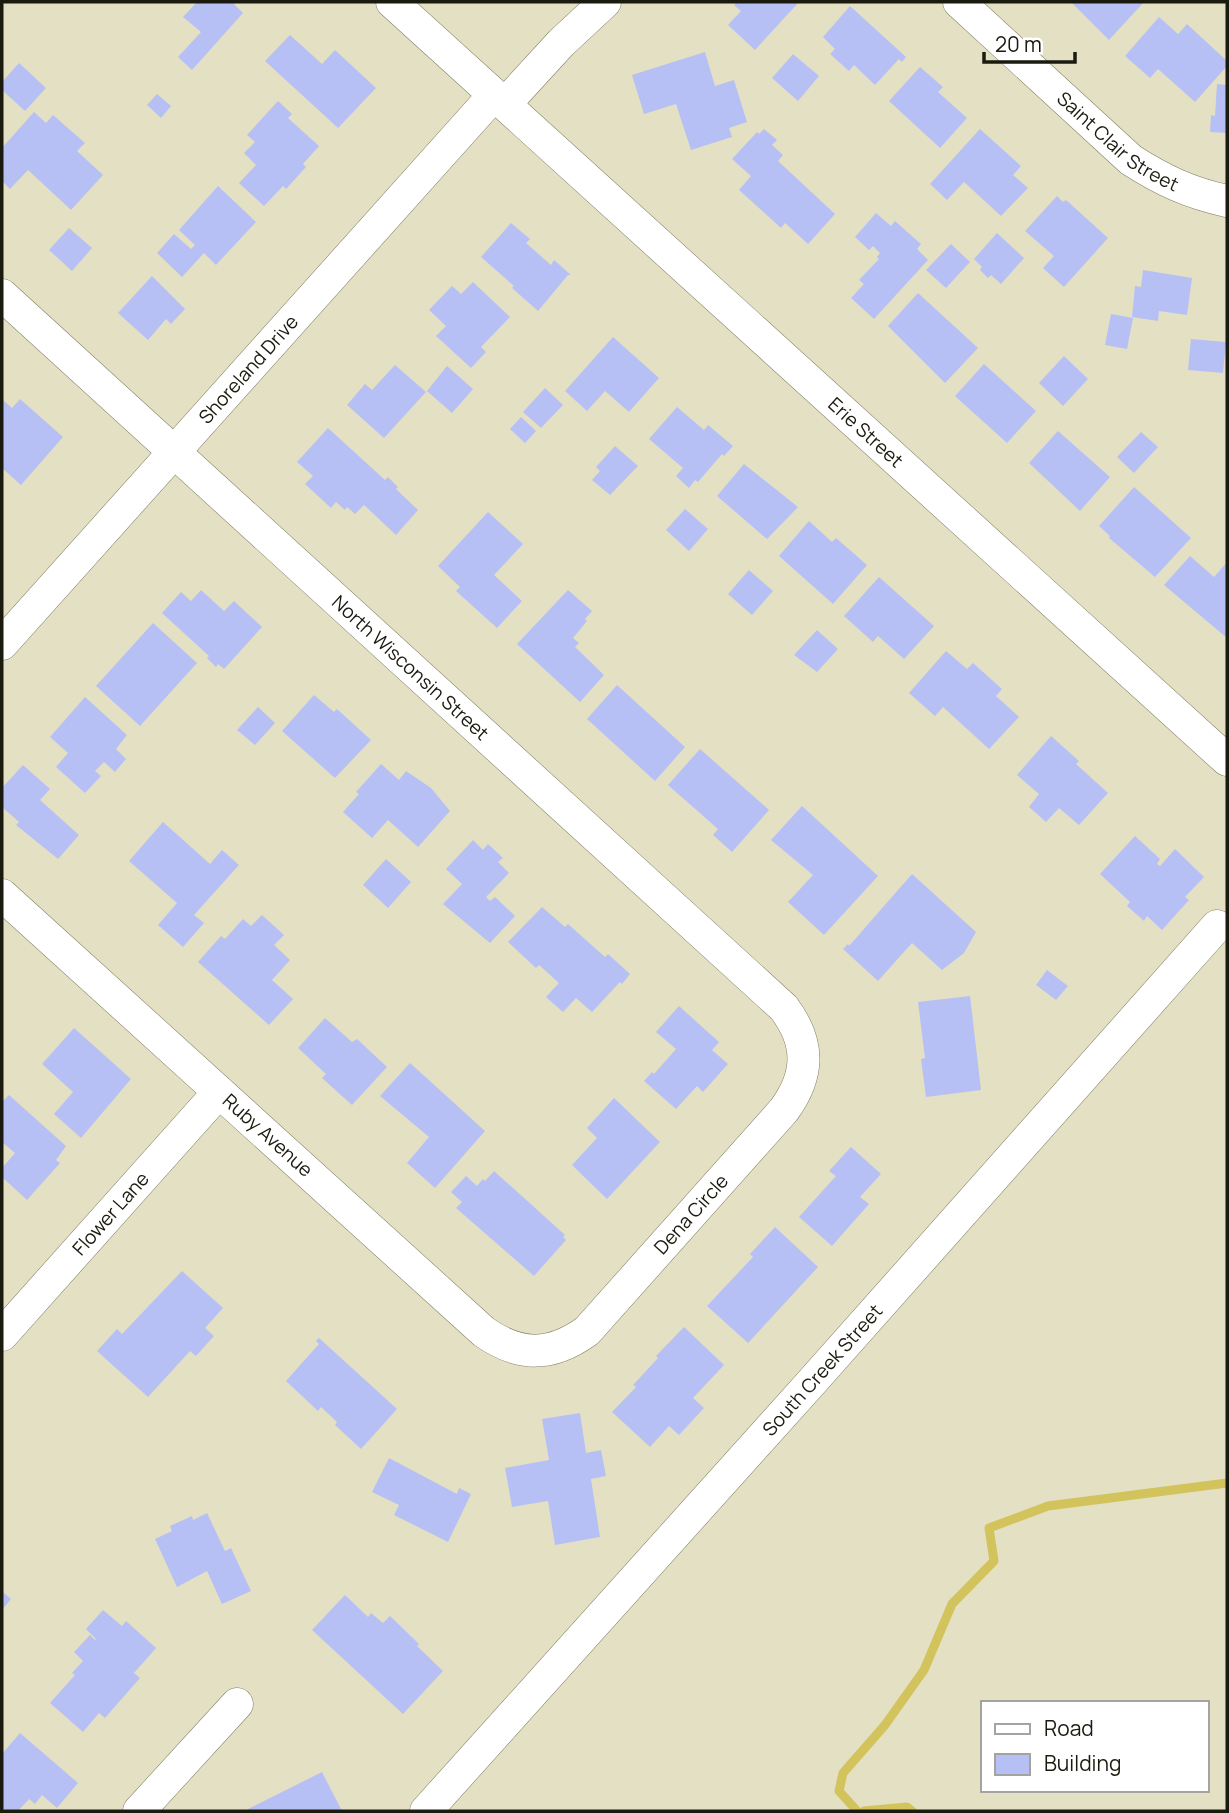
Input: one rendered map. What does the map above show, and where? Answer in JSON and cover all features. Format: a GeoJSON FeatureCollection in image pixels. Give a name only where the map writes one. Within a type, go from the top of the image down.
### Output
{"type":"FeatureCollection","features":[{"type":"Feature","properties":{"kind":"street","name":"Erie Street"},"geometry":{"type":"LineString","coordinates":[[392,2],[1227,760]]}},
{"type":"Feature","properties":{"kind":"street","name":"Shoreland Drive"},"geometry":{"type":"LineString","coordinates":[[2,644],[174,453],[500,100],[605,2]]}},
{"type":"Feature","properties":{"kind":"street","name":"Saint Clair Street"},"geometry":{"type":"LineString","coordinates":[[959,2],[1131,160],[1163,181],[1199,195],[1227,201]]}},
{"type":"Feature","properties":{"kind":"street","name":"North Wisconsin Street"},"geometry":{"type":"LineString","coordinates":[[2,295],[784,1007],[796,1023],[803,1042],[803,1051]]}},
{"type":"Feature","properties":{"kind":"street","name":"Ruby Avenue"},"geometry":{"type":"LineString","coordinates":[[2,895],[484,1332],[500,1343],[519,1350],[546,1351]]}},
{"type":"Feature","properties":{"kind":"street","name":"South Creek Street"},"geometry":{"type":"LineString","coordinates":[[426,1811],[1217,926]]}},
{"type":"Feature","properties":{"kind":"street","name":"Dena Circle"},"geometry":{"type":"LineString","coordinates":[[546,1351],[571,1343],[587,1331],[784,1110],[796,1094],[804,1069],[803,1051]]}},
{"type":"Feature","properties":{"kind":"street","name":"Flower Lane"},"geometry":{"type":"LineString","coordinates":[[2,1335],[219,1092]]}},
{"type":"Feature","properties":{"kind":"street"},"geometry":{"type":"LineString","coordinates":[[139,1811],[237,1704]]}},
{"type":"Feature","properties":{"kind":"building"},"geometry":{"type":"Polygon","coordinates":[[[197,2],[236,2],[234,4],[243,13],[192,70],[178,57],[201,32],[183,17],[197,2]]]}},
{"type":"Feature","properties":{"kind":"building"},"geometry":{"type":"Polygon","coordinates":[[[737,2],[799,2],[755,50],[728,25],[741,11],[734,5],[737,2]]]}},
{"type":"Feature","properties":{"kind":"building"},"geometry":{"type":"Polygon","coordinates":[[[1071,2],[1144,2],[1109,40],[1071,2]]]}},
{"type":"Feature","properties":{"kind":"building"},"geometry":{"type":"Polygon","coordinates":[[[850,6],[906,57],[902,62],[899,59],[875,85],[854,65],[849,71],[830,54],[835,49],[823,37],[850,6]]]}},
{"type":"Feature","properties":{"kind":"building"},"geometry":{"type":"Polygon","coordinates":[[[1159,17],[1178,34],[1187,24],[1227,61],[1227,66],[1195,102],[1158,69],[1150,78],[1125,56],[1159,17]]]}},
{"type":"Feature","properties":{"kind":"building"},"geometry":{"type":"Polygon","coordinates":[[[290,35],[322,64],[335,50],[376,88],[338,128],[265,61],[290,35]]]}},
{"type":"Feature","properties":{"kind":"building"},"geometry":{"type":"Polygon","coordinates":[[[705,52],[715,86],[734,80],[747,122],[729,128],[732,137],[691,150],[676,104],[644,114],[632,75],[705,52]]]}},
{"type":"Feature","properties":{"kind":"building"},"geometry":{"type":"Polygon","coordinates":[[[793,54],[819,76],[798,101],[772,78],[793,54]]]}},
{"type":"Feature","properties":{"kind":"building"},"geometry":{"type":"Polygon","coordinates":[[[19,63],[46,88],[25,111],[2,90],[2,82],[19,63]]]}},
{"type":"Feature","properties":{"kind":"building"},"geometry":{"type":"Polygon","coordinates":[[[920,67],[943,87],[938,92],[967,118],[940,148],[889,101],[920,67]]]}},
{"type":"Feature","properties":{"kind":"building"},"geometry":{"type":"Polygon","coordinates":[[[1217,84],[1227,85],[1227,133],[1210,132],[1211,115],[1215,116],[1217,84]]]}},
{"type":"Feature","properties":{"kind":"building"},"geometry":{"type":"Polygon","coordinates":[[[157,94],[171,106],[161,118],[147,105],[157,94]]]}},
{"type":"Feature","properties":{"kind":"building"},"geometry":{"type":"Polygon","coordinates":[[[278,101],[292,114],[288,118],[319,146],[303,164],[306,167],[286,189],[283,186],[264,206],[239,183],[256,165],[244,153],[255,142],[247,135],[278,101]]]}},
{"type":"Feature","properties":{"kind":"building"},"geometry":{"type":"Polygon","coordinates":[[[34,112],[46,123],[53,115],[85,143],[77,151],[103,175],[71,210],[28,170],[10,189],[2,181],[2,148],[34,112]]]}},
{"type":"Feature","properties":{"kind":"building"},"geometry":{"type":"Polygon","coordinates":[[[764,129],[777,140],[772,145],[783,155],[778,161],[835,214],[808,244],[785,223],[781,228],[739,190],[751,176],[732,159],[757,132],[759,134],[764,129]]]}},
{"type":"Feature","properties":{"kind":"building"},"geometry":{"type":"Polygon","coordinates":[[[980,129],[1021,166],[1013,175],[1028,188],[1001,216],[964,182],[947,200],[930,184],[980,129]]]}},
{"type":"Feature","properties":{"kind":"building"},"geometry":{"type":"Polygon","coordinates":[[[218,186],[256,222],[216,265],[204,253],[182,277],[157,253],[174,234],[191,249],[195,245],[179,230],[218,186]]]}},
{"type":"Feature","properties":{"kind":"building"},"geometry":{"type":"Polygon","coordinates":[[[1057,196],[1063,202],[1066,200],[1108,238],[1064,287],[1043,268],[1054,256],[1025,231],[1057,196]]]}},
{"type":"Feature","properties":{"kind":"building"},"geometry":{"type":"Polygon","coordinates":[[[876,213],[891,226],[895,221],[921,244],[917,249],[928,260],[874,319],[851,298],[864,284],[859,280],[879,259],[877,257],[880,253],[873,246],[869,250],[855,237],[876,213]]]}},
{"type":"Feature","properties":{"kind":"building"},"geometry":{"type":"Polygon","coordinates":[[[511,223],[530,239],[526,243],[551,265],[554,260],[571,275],[568,275],[538,311],[481,257],[511,223]]]}},
{"type":"Feature","properties":{"kind":"building"},"geometry":{"type":"Polygon","coordinates":[[[69,228],[92,248],[72,271],[49,250],[69,228]]]}},
{"type":"Feature","properties":{"kind":"building"},"geometry":{"type":"Polygon","coordinates":[[[997,233],[1024,258],[1001,284],[991,275],[988,278],[974,259],[997,233]]]}},
{"type":"Feature","properties":{"kind":"building"},"geometry":{"type":"Polygon","coordinates":[[[951,244],[970,262],[946,288],[926,270],[951,244]]]}},
{"type":"Feature","properties":{"kind":"building"},"geometry":{"type":"Polygon","coordinates":[[[1143,270],[1192,278],[1187,315],[1159,311],[1158,321],[1132,317],[1135,286],[1141,287],[1143,270]]]}},
{"type":"Feature","properties":{"kind":"building"},"geometry":{"type":"Polygon","coordinates":[[[152,276],[185,309],[171,324],[166,319],[148,340],[118,313],[152,276]]]}},
{"type":"Feature","properties":{"kind":"building"},"geometry":{"type":"Polygon","coordinates":[[[473,282],[510,317],[481,347],[486,352],[471,368],[436,336],[446,326],[429,310],[452,286],[461,294],[473,282]]]}},
{"type":"Feature","properties":{"kind":"building"},"geometry":{"type":"Polygon","coordinates":[[[918,293],[978,348],[945,383],[888,326],[918,293]]]}},
{"type":"Feature","properties":{"kind":"building"},"geometry":{"type":"Polygon","coordinates":[[[1111,314],[1133,318],[1127,349],[1105,345],[1111,314]]]}},
{"type":"Feature","properties":{"kind":"building"},"geometry":{"type":"Polygon","coordinates":[[[613,337],[659,378],[629,412],[605,391],[587,411],[565,391],[613,337]]]}},
{"type":"Feature","properties":{"kind":"building"},"geometry":{"type":"Polygon","coordinates":[[[1191,339],[1226,342],[1223,373],[1188,370],[1191,339]]]}},
{"type":"Feature","properties":{"kind":"building"},"geometry":{"type":"Polygon","coordinates":[[[1064,356],[1088,379],[1063,406],[1039,383],[1064,356]]]}},
{"type":"Feature","properties":{"kind":"building"},"geometry":{"type":"Polygon","coordinates":[[[984,364],[1036,411],[1007,443],[955,396],[984,364]]]}},
{"type":"Feature","properties":{"kind":"building"},"geometry":{"type":"Polygon","coordinates":[[[395,365],[426,392],[384,438],[347,405],[365,384],[372,390],[395,365]]]}},
{"type":"Feature","properties":{"kind":"building"},"geometry":{"type":"Polygon","coordinates":[[[447,366],[473,389],[452,413],[427,391],[447,366]]]}},
{"type":"Feature","properties":{"kind":"building"},"geometry":{"type":"Polygon","coordinates":[[[545,388],[563,405],[541,428],[523,412],[545,388]]]}},
{"type":"Feature","properties":{"kind":"building"},"geometry":{"type":"Polygon","coordinates":[[[2,399],[12,408],[20,399],[63,437],[21,485],[2,468],[2,399]]]}},
{"type":"Feature","properties":{"kind":"building"},"geometry":{"type":"Polygon","coordinates":[[[677,407],[704,430],[708,425],[733,446],[689,488],[676,476],[683,468],[649,439],[677,407]]]}},
{"type":"Feature","properties":{"kind":"building"},"geometry":{"type":"Polygon","coordinates":[[[521,417],[536,431],[525,443],[510,429],[521,417]]]}},
{"type":"Feature","properties":{"kind":"building"},"geometry":{"type":"Polygon","coordinates":[[[328,428],[385,480],[388,477],[398,487],[396,489],[418,510],[396,535],[364,505],[355,514],[336,502],[331,508],[305,484],[313,476],[297,462],[328,428]]]}},
{"type":"Feature","properties":{"kind":"building"},"geometry":{"type":"Polygon","coordinates":[[[1058,431],[1110,477],[1080,511],[1029,463],[1058,431]]]}},
{"type":"Feature","properties":{"kind":"building"},"geometry":{"type":"Polygon","coordinates":[[[1141,432],[1158,447],[1134,473],[1117,457],[1141,432]]]}},
{"type":"Feature","properties":{"kind":"building"},"geometry":{"type":"Polygon","coordinates":[[[615,446],[638,466],[610,495],[592,480],[600,471],[596,467],[615,446]]]}},
{"type":"Feature","properties":{"kind":"building"},"geometry":{"type":"Polygon","coordinates":[[[744,464],[798,507],[767,539],[717,496],[744,464]]]}},
{"type":"Feature","properties":{"kind":"building"},"geometry":{"type":"Polygon","coordinates":[[[1134,487],[1191,538],[1155,577],[1109,538],[1099,526],[1134,487]]]}},
{"type":"Feature","properties":{"kind":"building"},"geometry":{"type":"Polygon","coordinates":[[[685,509],[708,529],[689,551],[666,530],[685,509]]]}},
{"type":"Feature","properties":{"kind":"building"},"geometry":{"type":"Polygon","coordinates":[[[488,512],[523,544],[494,575],[522,601],[497,628],[456,591],[460,587],[438,566],[488,512]]]}},
{"type":"Feature","properties":{"kind":"building"},"geometry":{"type":"Polygon","coordinates":[[[809,521],[832,542],[836,538],[867,565],[833,604],[779,556],[809,521]]]}},
{"type":"Feature","properties":{"kind":"building"},"geometry":{"type":"Polygon","coordinates":[[[1190,556],[1214,577],[1227,562],[1227,638],[1164,585],[1190,556]]]}},
{"type":"Feature","properties":{"kind":"building"},"geometry":{"type":"Polygon","coordinates":[[[749,570],[773,591],[752,615],[728,594],[749,570]]]}},
{"type":"Feature","properties":{"kind":"building"},"geometry":{"type":"Polygon","coordinates":[[[879,577],[934,626],[904,659],[878,636],[873,642],[844,616],[879,577]]]}},
{"type":"Feature","properties":{"kind":"building"},"geometry":{"type":"Polygon","coordinates":[[[201,590],[224,611],[234,601],[262,627],[224,669],[218,664],[216,667],[207,658],[209,656],[162,613],[181,592],[191,601],[201,590]]]}},
{"type":"Feature","properties":{"kind":"building"},"geometry":{"type":"Polygon","coordinates":[[[568,590],[592,611],[573,638],[579,643],[575,647],[604,675],[580,702],[517,644],[568,590]]]}},
{"type":"Feature","properties":{"kind":"building"},"geometry":{"type":"Polygon","coordinates":[[[153,623],[197,663],[140,726],[96,686],[153,623]]]}},
{"type":"Feature","properties":{"kind":"building"},"geometry":{"type":"Polygon","coordinates":[[[817,630],[838,649],[817,672],[794,655],[817,630]]]}},
{"type":"Feature","properties":{"kind":"building"},"geometry":{"type":"Polygon","coordinates":[[[946,651],[967,669],[973,663],[1002,689],[996,696],[1019,717],[989,749],[943,707],[935,716],[909,693],[946,651]]]}},
{"type":"Feature","properties":{"kind":"building"},"geometry":{"type":"Polygon","coordinates":[[[617,685],[685,747],[655,781],[587,719],[617,685]]]}},
{"type":"Feature","properties":{"kind":"building"},"geometry":{"type":"Polygon","coordinates":[[[314,695],[334,712],[337,709],[371,740],[335,778],[282,731],[314,695]]]}},
{"type":"Feature","properties":{"kind":"building"},"geometry":{"type":"Polygon","coordinates":[[[85,697],[127,735],[116,749],[126,759],[115,772],[104,762],[95,771],[101,776],[85,793],[56,767],[68,753],[50,737],[85,697]]]}},
{"type":"Feature","properties":{"kind":"building"},"geometry":{"type":"Polygon","coordinates":[[[258,707],[275,723],[255,745],[237,730],[258,707]]]}},
{"type":"Feature","properties":{"kind":"building"},"geometry":{"type":"Polygon","coordinates":[[[1051,736],[1079,761],[1076,764],[1108,793],[1079,825],[1059,808],[1046,822],[1029,807],[1039,794],[1017,775],[1051,736]]]}},
{"type":"Feature","properties":{"kind":"building"},"geometry":{"type":"Polygon","coordinates":[[[700,749],[769,810],[732,852],[713,835],[718,829],[668,785],[700,749]]]}},
{"type":"Feature","properties":{"kind":"building"},"geometry":{"type":"Polygon","coordinates":[[[381,764],[399,780],[406,771],[431,788],[450,811],[418,847],[388,820],[372,838],[343,812],[359,794],[356,792],[381,764]]]}},
{"type":"Feature","properties":{"kind":"building"},"geometry":{"type":"Polygon","coordinates":[[[23,765],[50,789],[40,800],[79,835],[58,859],[16,825],[19,822],[2,807],[2,788],[23,765]]]}},
{"type":"Feature","properties":{"kind":"building"},"geometry":{"type":"Polygon","coordinates":[[[802,806],[878,876],[824,935],[788,902],[813,875],[771,840],[802,806]]]}},
{"type":"Feature","properties":{"kind":"building"},"geometry":{"type":"Polygon","coordinates":[[[163,822],[210,864],[222,850],[239,865],[194,915],[204,923],[183,947],[158,925],[177,903],[129,861],[163,822]]]}},
{"type":"Feature","properties":{"kind":"building"},"geometry":{"type":"Polygon","coordinates":[[[1135,836],[1160,859],[1157,864],[1160,866],[1175,849],[1204,877],[1185,897],[1189,900],[1162,930],[1147,916],[1144,921],[1127,906],[1130,902],[1100,874],[1135,836]]]}},
{"type":"Feature","properties":{"kind":"building"},"geometry":{"type":"Polygon","coordinates":[[[473,840],[483,850],[488,844],[503,858],[498,862],[509,873],[486,897],[490,901],[495,897],[515,916],[490,943],[443,904],[462,884],[446,869],[473,840]]]}},
{"type":"Feature","properties":{"kind":"building"},"geometry":{"type":"Polygon","coordinates":[[[386,859],[411,882],[388,908],[363,885],[386,859]]]}},
{"type":"Feature","properties":{"kind":"building"},"geometry":{"type":"Polygon","coordinates":[[[912,874],[976,932],[964,953],[942,970],[912,943],[878,981],[843,949],[848,944],[849,946],[912,874]]]}},
{"type":"Feature","properties":{"kind":"building"},"geometry":{"type":"Polygon","coordinates":[[[542,907],[565,927],[568,924],[605,957],[608,954],[630,974],[592,1012],[576,998],[563,1012],[546,997],[559,983],[539,965],[536,968],[508,942],[542,907]]]}},
{"type":"Feature","properties":{"kind":"building"},"geometry":{"type":"Polygon","coordinates":[[[262,915],[284,935],[274,945],[290,960],[272,980],[293,999],[269,1025],[198,962],[221,936],[225,939],[243,919],[251,926],[262,915]]]}},
{"type":"Feature","properties":{"kind":"building"},"geometry":{"type":"Polygon","coordinates":[[[1047,970],[1068,986],[1056,1000],[1036,985],[1047,970]]]}},
{"type":"Feature","properties":{"kind":"building"},"geometry":{"type":"Polygon","coordinates":[[[970,996],[981,1090],[926,1097],[921,1059],[925,1058],[918,1002],[970,996]]]}},
{"type":"Feature","properties":{"kind":"building"},"geometry":{"type":"Polygon","coordinates":[[[679,1006],[719,1042],[712,1050],[728,1064],[703,1092],[697,1086],[676,1109],[644,1081],[652,1072],[654,1074],[676,1049],[656,1032],[679,1006]]]}},
{"type":"Feature","properties":{"kind":"building"},"geometry":{"type":"Polygon","coordinates":[[[325,1018],[352,1042],[357,1039],[387,1067],[352,1105],[322,1078],[326,1074],[298,1048],[325,1018]]]}},
{"type":"Feature","properties":{"kind":"building"},"geometry":{"type":"Polygon","coordinates":[[[74,1028],[131,1079],[81,1138],[54,1114],[73,1092],[42,1064],[74,1028]]]}},
{"type":"Feature","properties":{"kind":"building"},"geometry":{"type":"Polygon","coordinates":[[[410,1063],[485,1131],[435,1188],[407,1163],[429,1137],[380,1096],[410,1063]]]}},
{"type":"Feature","properties":{"kind":"building"},"geometry":{"type":"Polygon","coordinates":[[[9,1095],[66,1146],[56,1160],[60,1163],[27,1200],[2,1177],[2,1168],[15,1153],[2,1142],[2,1102],[9,1095]]]}},
{"type":"Feature","properties":{"kind":"building"},"geometry":{"type":"Polygon","coordinates":[[[614,1098],[660,1142],[607,1199],[572,1165],[597,1138],[587,1128],[614,1098]]]}},
{"type":"Feature","properties":{"kind":"building"},"geometry":{"type":"Polygon","coordinates":[[[851,1147],[881,1174],[860,1197],[869,1204],[832,1246],[799,1217],[836,1176],[829,1171],[851,1147]]]}},
{"type":"Feature","properties":{"kind":"building"},"geometry":{"type":"Polygon","coordinates":[[[494,1171],[565,1235],[563,1237],[566,1240],[534,1276],[456,1208],[462,1202],[451,1192],[466,1176],[477,1186],[494,1171]]]}},
{"type":"Feature","properties":{"kind":"building"},"geometry":{"type":"Polygon","coordinates":[[[775,1227],[818,1267],[748,1343],[707,1306],[753,1257],[750,1254],[775,1227]]]}},
{"type":"Feature","properties":{"kind":"building"},"geometry":{"type":"Polygon","coordinates":[[[182,1271],[223,1308],[205,1328],[214,1336],[196,1356],[190,1351],[148,1397],[97,1351],[117,1329],[122,1334],[182,1271]]]}},
{"type":"Feature","properties":{"kind":"building"},"geometry":{"type":"Polygon","coordinates":[[[684,1327],[724,1365],[693,1398],[704,1408],[679,1435],[669,1426],[650,1447],[612,1412],[636,1387],[633,1385],[658,1358],[656,1356],[684,1327]]]}},
{"type":"Feature","properties":{"kind":"building"},"geometry":{"type":"Polygon","coordinates":[[[319,1338],[397,1409],[361,1449],[335,1425],[337,1422],[321,1407],[318,1411],[286,1381],[319,1344],[316,1341],[319,1338]]]}},
{"type":"Feature","properties":{"kind":"building"},"geometry":{"type":"Polygon","coordinates":[[[580,1413],[586,1453],[601,1450],[606,1476],[591,1479],[600,1537],[555,1545],[548,1501],[512,1507],[505,1468],[549,1460],[542,1419],[580,1413]]]}},
{"type":"Feature","properties":{"kind":"building"},"geometry":{"type":"Polygon","coordinates":[[[389,1458],[457,1494],[459,1488],[471,1494],[448,1542],[394,1515],[399,1505],[372,1492],[389,1458]]]}},
{"type":"Feature","properties":{"kind":"building"},"geometry":{"type":"Polygon","coordinates":[[[207,1513],[225,1551],[231,1548],[251,1591],[222,1604],[207,1571],[177,1587],[155,1539],[172,1531],[170,1526],[192,1516],[193,1520],[207,1513]]]}},
{"type":"Feature","properties":{"kind":"building"},"geometry":{"type":"Polygon","coordinates":[[[2,1591],[11,1599],[2,1610],[2,1591]]]}},
{"type":"Feature","properties":{"kind":"building"},"geometry":{"type":"Polygon","coordinates":[[[345,1595],[368,1617],[371,1613],[383,1623],[390,1616],[443,1671],[403,1714],[312,1630],[345,1595]]]}},
{"type":"Feature","properties":{"kind":"building"},"geometry":{"type":"Polygon","coordinates":[[[103,1610],[122,1626],[126,1621],[156,1648],[134,1673],[140,1678],[105,1718],[99,1713],[83,1732],[50,1703],[75,1675],[72,1673],[83,1661],[74,1652],[90,1635],[96,1639],[86,1629],[103,1610]]]}},
{"type":"Feature","properties":{"kind":"building"},"geometry":{"type":"Polygon","coordinates":[[[20,1733],[78,1783],[57,1808],[42,1795],[35,1804],[29,1799],[18,1811],[6,1811],[2,1808],[2,1754],[20,1733]]]}},
{"type":"Feature","properties":{"kind":"building"},"geometry":{"type":"Polygon","coordinates":[[[322,1772],[342,1811],[244,1811],[322,1772]]]}},
{"type":"Feature","properties":{"kind":"waterway"},"geometry":{"type":"LineString","coordinates":[[857,1811],[839,1791],[843,1773],[885,1725],[924,1670],[952,1604],[994,1561],[989,1528],[1048,1506],[1227,1483]]}},
{"type":"Feature","properties":{"kind":"waterway"},"geometry":{"type":"LineString","coordinates":[[864,1811],[907,1807],[912,1811]]}}]}
